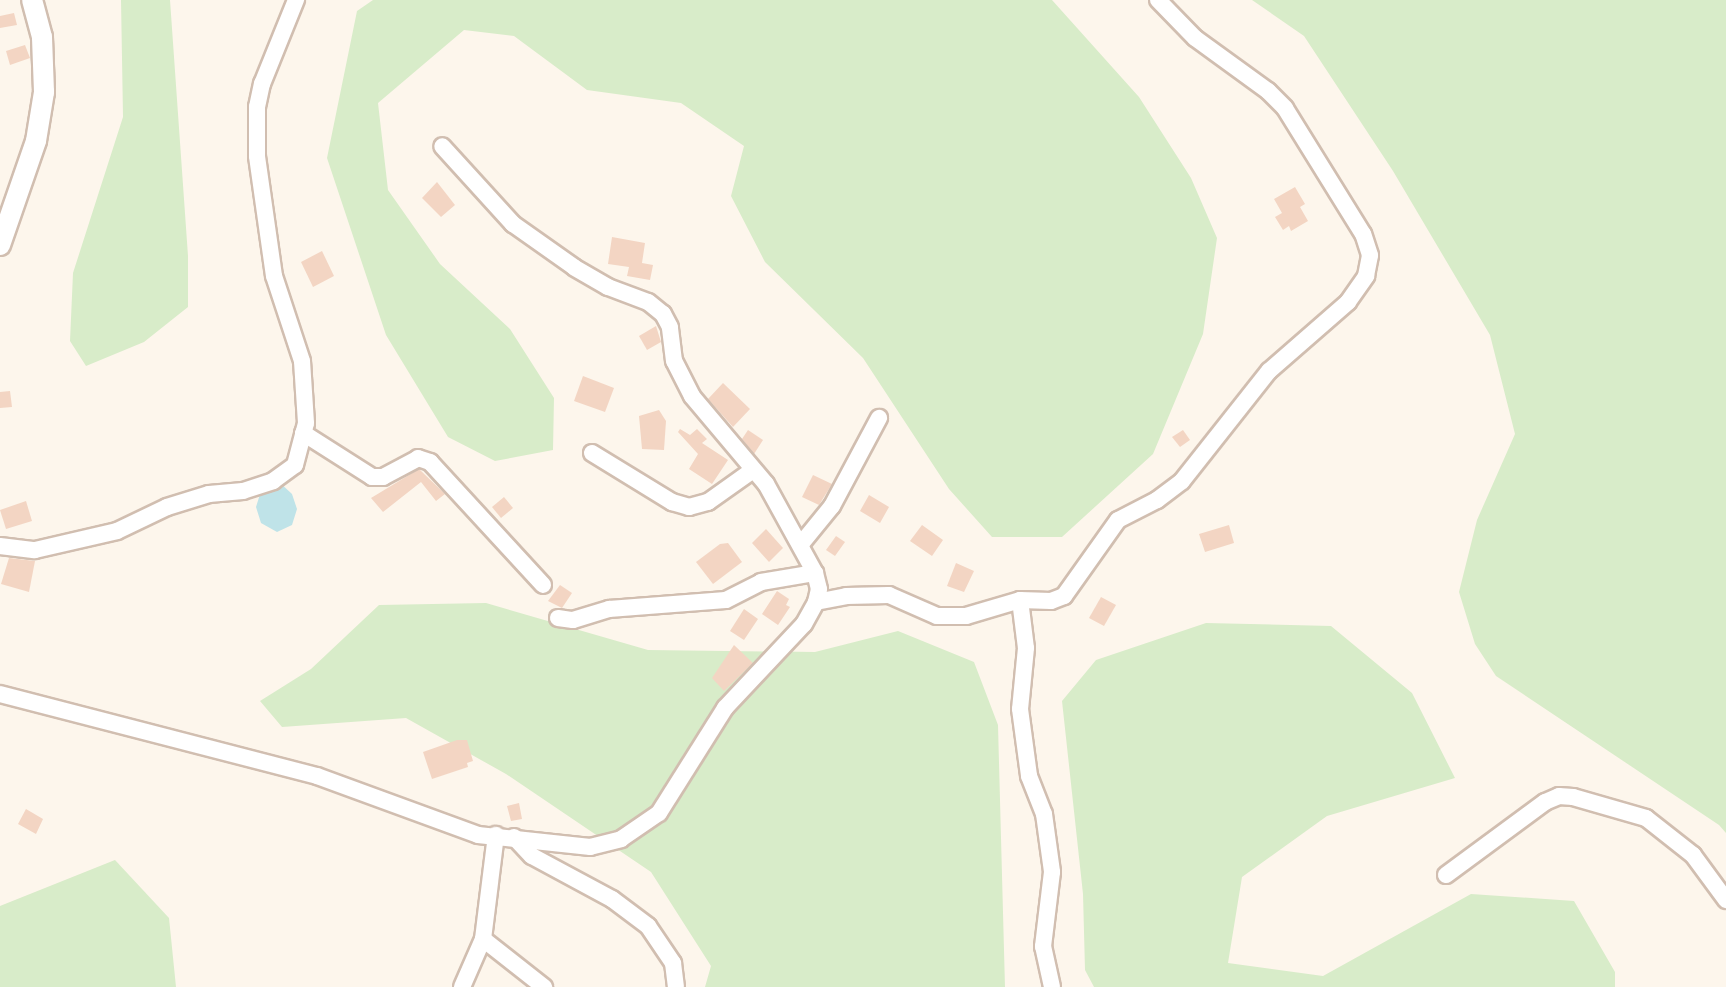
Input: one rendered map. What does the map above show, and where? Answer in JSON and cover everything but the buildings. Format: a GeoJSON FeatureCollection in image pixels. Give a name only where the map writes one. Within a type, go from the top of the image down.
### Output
{"type":"FeatureCollection","features":[{"type":"Feature","properties":{"kind":"street"},"geometry":{"type":"LineString","coordinates":[[0,245],[36,141],[44,92],[42,38],[32,0]]}},
{"type":"Feature","properties":{"kind":"street"},"geometry":{"type":"LineString","coordinates":[[0,546],[35,550],[117,531],[167,507],[209,494],[243,491],[273,481],[295,465],[303,433],[302,361],[274,276],[256,156],[257,107],[262,84],[296,0]]}},
{"type":"Feature","properties":{"kind":"street"},"geometry":{"type":"LineString","coordinates":[[816,602],[846,596],[889,595],[937,616],[966,616],[1020,600],[1051,601],[1064,596],[1118,520],[1157,500],[1182,481],[1269,371],[1348,302],[1366,276],[1370,255],[1363,234],[1285,108],[1268,91],[1195,38],[1158,0]]}},
{"type":"Feature","properties":{"kind":"street"},"geometry":{"type":"LineString","coordinates":[[0,694],[317,776],[478,835],[514,837],[590,848],[621,839],[660,813],[725,708],[804,624],[816,602],[819,589],[815,573],[801,544],[753,470],[692,396],[674,361],[670,327],[663,314],[648,302],[608,287],[574,267],[513,224],[442,146]]}},
{"type":"Feature","properties":{"kind":"street"},"geometry":{"type":"LineString","coordinates":[[801,544],[832,506],[879,418]]}},
{"type":"Feature","properties":{"kind":"street"},"geometry":{"type":"LineString","coordinates":[[303,433],[372,477],[383,477],[418,458],[430,462],[543,585]]}},
{"type":"Feature","properties":{"kind":"street"},"geometry":{"type":"LineString","coordinates":[[592,453],[672,502],[689,507],[708,502],[753,470]]}},
{"type":"Feature","properties":{"kind":"street"},"geometry":{"type":"LineString","coordinates":[[558,618],[573,620],[627,607],[726,600],[761,582],[815,573]]}},
{"type":"Feature","properties":{"kind":"street"},"geometry":{"type":"LineString","coordinates":[[1020,600],[1026,648],[1020,709],[1029,776],[1044,814],[1052,872],[1043,946],[1052,987]]}},
{"type":"Feature","properties":{"kind":"street"},"geometry":{"type":"LineString","coordinates":[[1446,875],[1545,802],[1559,796],[1573,797],[1646,818],[1694,855],[1726,900]]}},
{"type":"Feature","properties":{"kind":"street"},"geometry":{"type":"LineString","coordinates":[[462,987],[483,939],[496,835]]}},
{"type":"Feature","properties":{"kind":"street"},"geometry":{"type":"LineString","coordinates":[[514,837],[525,852],[612,899],[648,926],[673,963],[676,987]]}},
{"type":"Feature","properties":{"kind":"street"},"geometry":{"type":"LineString","coordinates":[[483,939],[544,987]]}},
{"type":"Feature","properties":{"kind":"green space"},"geometry":{"type":"Polygon","coordinates":[[[121,0],[170,0],[188,256],[188,307],[144,342],[86,366],[70,341],[73,273],[123,117],[121,0]]]}},
{"type":"Feature","properties":{"kind":"green space"},"geometry":{"type":"Polygon","coordinates":[[[373,0],[1052,0],[1139,97],[1191,178],[1217,238],[1203,334],[1153,454],[1062,537],[992,537],[949,489],[863,358],[765,262],[731,196],[744,146],[681,103],[587,90],[514,36],[464,30],[378,103],[388,190],[440,264],[510,329],[554,398],[553,450],[495,461],[448,437],[386,335],[327,158],[357,11],[373,0]]]}},
{"type":"Feature","properties":{"kind":"green space"},"geometry":{"type":"Polygon","coordinates":[[[1252,0],[1726,0],[1726,833],[1719,825],[1496,676],[1475,644],[1459,592],[1477,520],[1515,434],[1490,335],[1393,171],[1304,36],[1252,0]]]}},
{"type":"Feature","properties":{"kind":"green space"},"geometry":{"type":"Polygon","coordinates":[[[486,603],[648,650],[815,652],[898,631],[974,662],[998,725],[1005,987],[705,987],[711,966],[651,872],[506,774],[406,718],[282,727],[260,701],[311,669],[379,605],[486,603]]]}},
{"type":"Feature","properties":{"kind":"green space"},"geometry":{"type":"Polygon","coordinates":[[[1206,623],[1331,626],[1412,693],[1455,778],[1327,816],[1242,877],[1228,963],[1323,976],[1471,894],[1574,901],[1615,972],[1615,987],[1094,987],[1085,970],[1083,894],[1062,701],[1096,660],[1206,623]]]}},
{"type":"Feature","properties":{"kind":"green space"},"geometry":{"type":"Polygon","coordinates":[[[115,860],[169,918],[176,987],[0,987],[0,906],[115,860]]]}},
{"type":"Feature","properties":{"kind":"water"},"geometry":{"type":"Polygon","coordinates":[[[278,481],[292,494],[297,509],[292,525],[277,532],[261,523],[256,507],[262,488],[278,481]]]}}]}
